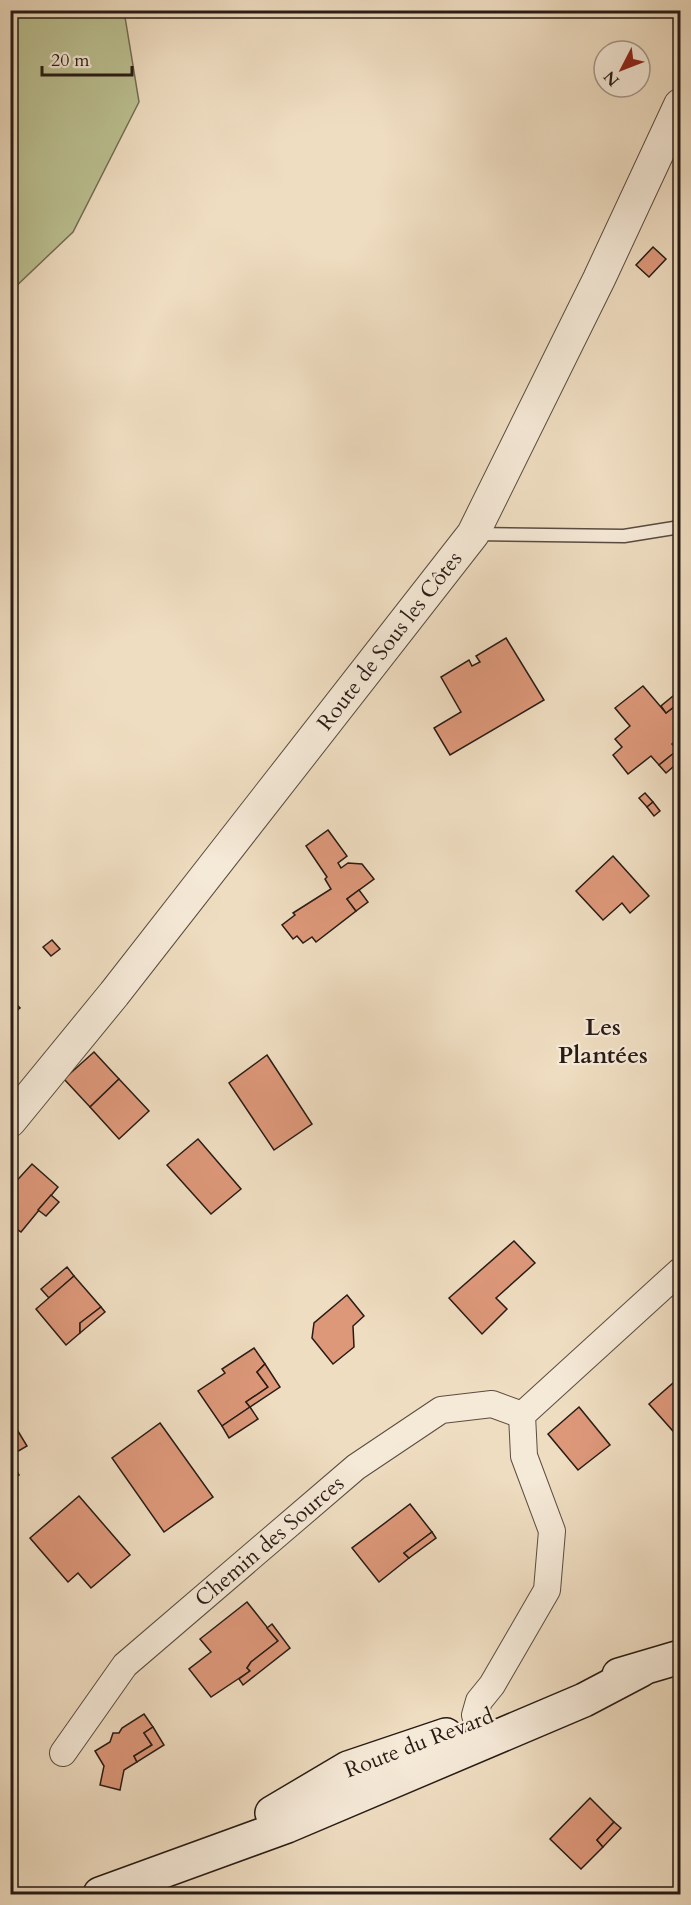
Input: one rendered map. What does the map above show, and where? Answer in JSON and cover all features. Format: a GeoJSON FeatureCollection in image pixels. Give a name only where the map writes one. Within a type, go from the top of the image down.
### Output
{"type":"FeatureCollection","features":[{"type":"Feature","properties":{"kind":"main road","name":"Route du Revard"},"geometry":{"type":"LineString","coordinates":[[100,1894],[214,1853],[278,1809],[348,1768],[430,1742],[480,1731],[582,1683],[641,1670],[681,1657]]}},
{"type":"Feature","properties":{"kind":"street","name":"Route de Sous les Côtes"},"geometry":{"type":"LineString","coordinates":[[10,1121],[114,994],[473,534],[599,279],[681,105]]}},
{"type":"Feature","properties":{"kind":"street"},"geometry":{"type":"LineString","coordinates":[[480,1731],[479,1701],[492,1685],[547,1590],[552,1531],[524,1456],[522,1415],[681,1271]]}},
{"type":"Feature","properties":{"kind":"street","name":"Chemin des Sources"},"geometry":{"type":"LineString","coordinates":[[63,1753],[124,1665],[356,1467],[441,1410],[492,1404],[522,1415]]}},
{"type":"Feature","properties":{"kind":"lane"},"geometry":{"type":"LineString","coordinates":[[473,534],[624,536],[681,527]]}},
{"type":"Feature","properties":{"kind":"green space"},"geometry":{"type":"Polygon","coordinates":[[[11,10],[124,11],[139,102],[73,232],[11,291],[11,10]]]}},
{"type":"Feature","properties":{"kind":"building"},"geometry":{"type":"Polygon","coordinates":[[[653,247],[666,259],[649,277],[636,265],[653,247]]]}},
{"type":"Feature","properties":{"kind":"building"},"geometry":{"type":"Polygon","coordinates":[[[506,638],[544,700],[450,755],[434,728],[461,712],[441,677],[469,660],[472,666],[480,662],[476,656],[506,638]]]}},
{"type":"Feature","properties":{"kind":"building"},"geometry":{"type":"Polygon","coordinates":[[[643,686],[666,713],[679,703],[680,737],[672,744],[678,750],[659,765],[651,756],[628,774],[613,755],[622,747],[615,739],[630,726],[615,708],[643,686]]]}},
{"type":"Feature","properties":{"kind":"building"},"geometry":{"type":"Polygon","coordinates":[[[673,696],[679,703],[666,713],[661,706],[673,696]]]}},
{"type":"Feature","properties":{"kind":"building"},"geometry":{"type":"Polygon","coordinates":[[[680,748],[680,761],[666,773],[659,765],[680,748]]]}},
{"type":"Feature","properties":{"kind":"building"},"geometry":{"type":"Polygon","coordinates":[[[645,793],[653,802],[647,807],[639,798],[645,793]]]}},
{"type":"Feature","properties":{"kind":"building"},"geometry":{"type":"Polygon","coordinates":[[[653,802],[660,811],[654,816],[647,807],[653,802]]]}},
{"type":"Feature","properties":{"kind":"building"},"geometry":{"type":"Polygon","coordinates":[[[328,830],[347,856],[338,863],[341,868],[348,863],[362,864],[374,879],[347,899],[356,911],[316,942],[312,937],[303,943],[297,936],[293,939],[282,925],[295,915],[293,913],[331,889],[325,879],[327,877],[306,846],[328,830]]]}},
{"type":"Feature","properties":{"kind":"building"},"geometry":{"type":"Polygon","coordinates":[[[613,856],[649,896],[630,913],[622,903],[603,920],[576,891],[613,856]]]}},
{"type":"Feature","properties":{"kind":"building"},"geometry":{"type":"Polygon","coordinates":[[[359,890],[368,902],[356,911],[347,899],[359,890]]]}},
{"type":"Feature","properties":{"kind":"building"},"geometry":{"type":"Polygon","coordinates":[[[52,940],[60,949],[51,956],[43,947],[52,940]]]}},
{"type":"Feature","properties":{"kind":"building"},"geometry":{"type":"Polygon","coordinates":[[[10,998],[20,1008],[10,1016],[10,998]]]}},
{"type":"Feature","properties":{"kind":"building"},"geometry":{"type":"Polygon","coordinates":[[[94,1052],[119,1079],[90,1107],[64,1079],[94,1052]]]}},
{"type":"Feature","properties":{"kind":"building"},"geometry":{"type":"Polygon","coordinates":[[[267,1055],[312,1124],[274,1150],[229,1083],[267,1055]]]}},
{"type":"Feature","properties":{"kind":"building"},"geometry":{"type":"Polygon","coordinates":[[[119,1079],[149,1111],[119,1139],[90,1107],[119,1079]]]}},
{"type":"Feature","properties":{"kind":"building"},"geometry":{"type":"Polygon","coordinates":[[[198,1139],[241,1189],[211,1214],[167,1165],[198,1139]]]}},
{"type":"Feature","properties":{"kind":"building"},"geometry":{"type":"Polygon","coordinates":[[[32,1164],[58,1187],[21,1232],[18,1230],[10,1238],[10,1188],[32,1164]]]}},
{"type":"Feature","properties":{"kind":"building"},"geometry":{"type":"Polygon","coordinates":[[[51,1195],[59,1202],[46,1216],[38,1210],[51,1195]]]}},
{"type":"Feature","properties":{"kind":"building"},"geometry":{"type":"Polygon","coordinates":[[[514,1241],[535,1263],[496,1298],[507,1309],[482,1334],[449,1298],[514,1241]]]}},
{"type":"Feature","properties":{"kind":"building"},"geometry":{"type":"Polygon","coordinates":[[[67,1267],[74,1276],[49,1298],[41,1289],[67,1267]]]}},
{"type":"Feature","properties":{"kind":"building"},"geometry":{"type":"Polygon","coordinates":[[[74,1276],[101,1307],[80,1323],[80,1333],[66,1345],[36,1309],[74,1276]]]}},
{"type":"Feature","properties":{"kind":"building"},"geometry":{"type":"Polygon","coordinates":[[[347,1295],[364,1316],[353,1326],[354,1347],[333,1364],[312,1338],[314,1323],[347,1295]]]}},
{"type":"Feature","properties":{"kind":"building"},"geometry":{"type":"Polygon","coordinates":[[[101,1307],[105,1312],[80,1333],[80,1323],[101,1307]]]}},
{"type":"Feature","properties":{"kind":"building"},"geometry":{"type":"Polygon","coordinates":[[[254,1348],[265,1364],[257,1372],[268,1387],[246,1402],[250,1407],[222,1426],[198,1391],[225,1373],[222,1369],[254,1348]]]}},
{"type":"Feature","properties":{"kind":"building"},"geometry":{"type":"Polygon","coordinates":[[[265,1364],[280,1387],[250,1407],[246,1402],[268,1387],[257,1372],[265,1364]]]}},
{"type":"Feature","properties":{"kind":"building"},"geometry":{"type":"Polygon","coordinates":[[[680,1377],[680,1439],[649,1404],[680,1377]]]}},
{"type":"Feature","properties":{"kind":"building"},"geometry":{"type":"Polygon","coordinates":[[[250,1407],[258,1419],[229,1438],[222,1426],[250,1407]]]}},
{"type":"Feature","properties":{"kind":"building"},"geometry":{"type":"Polygon","coordinates":[[[579,1407],[610,1445],[578,1470],[548,1434],[579,1407]]]}},
{"type":"Feature","properties":{"kind":"building"},"geometry":{"type":"Polygon","coordinates":[[[10,1418],[27,1446],[10,1456],[10,1418]]]}},
{"type":"Feature","properties":{"kind":"building"},"geometry":{"type":"Polygon","coordinates":[[[160,1423],[213,1497],[164,1532],[112,1458],[160,1423]]]}},
{"type":"Feature","properties":{"kind":"building"},"geometry":{"type":"Polygon","coordinates":[[[10,1459],[19,1475],[10,1480],[10,1459]]]}},
{"type":"Feature","properties":{"kind":"building"},"geometry":{"type":"Polygon","coordinates":[[[79,1496],[130,1555],[91,1588],[78,1573],[68,1582],[30,1538],[79,1496]]]}},
{"type":"Feature","properties":{"kind":"building"},"geometry":{"type":"Polygon","coordinates":[[[410,1504],[432,1532],[404,1553],[409,1558],[379,1582],[352,1548],[410,1504]]]}},
{"type":"Feature","properties":{"kind":"building"},"geometry":{"type":"Polygon","coordinates":[[[432,1532],[436,1538],[409,1558],[404,1553],[432,1532]]]}},
{"type":"Feature","properties":{"kind":"building"},"geometry":{"type":"Polygon","coordinates":[[[247,1602],[278,1641],[251,1662],[247,1668],[250,1671],[211,1697],[189,1669],[211,1652],[200,1639],[247,1602]]]}},
{"type":"Feature","properties":{"kind":"building"},"geometry":{"type":"Polygon","coordinates":[[[272,1624],[290,1648],[243,1685],[239,1679],[250,1671],[247,1668],[251,1662],[278,1641],[267,1628],[272,1624]]]}},
{"type":"Feature","properties":{"kind":"building"},"geometry":{"type":"Polygon","coordinates":[[[144,1714],[153,1727],[144,1733],[152,1745],[134,1756],[137,1762],[124,1770],[120,1790],[100,1785],[104,1766],[95,1751],[110,1742],[113,1733],[119,1733],[122,1728],[144,1714]]]}},
{"type":"Feature","properties":{"kind":"building"},"geometry":{"type":"Polygon","coordinates":[[[153,1727],[164,1745],[137,1762],[134,1756],[152,1745],[144,1733],[153,1727]]]}},
{"type":"Feature","properties":{"kind":"building"},"geometry":{"type":"Polygon","coordinates":[[[590,1798],[614,1822],[597,1840],[603,1847],[581,1869],[550,1839],[590,1798]]]}},
{"type":"Feature","properties":{"kind":"building"},"geometry":{"type":"Polygon","coordinates":[[[614,1822],[621,1828],[603,1847],[597,1840],[614,1822]]]}},
{"type":"Feature","properties":{"kind":"district","name":"Les Plantées"},"geometry":{"type":"Point","coordinates":[603,1041]}}]}
